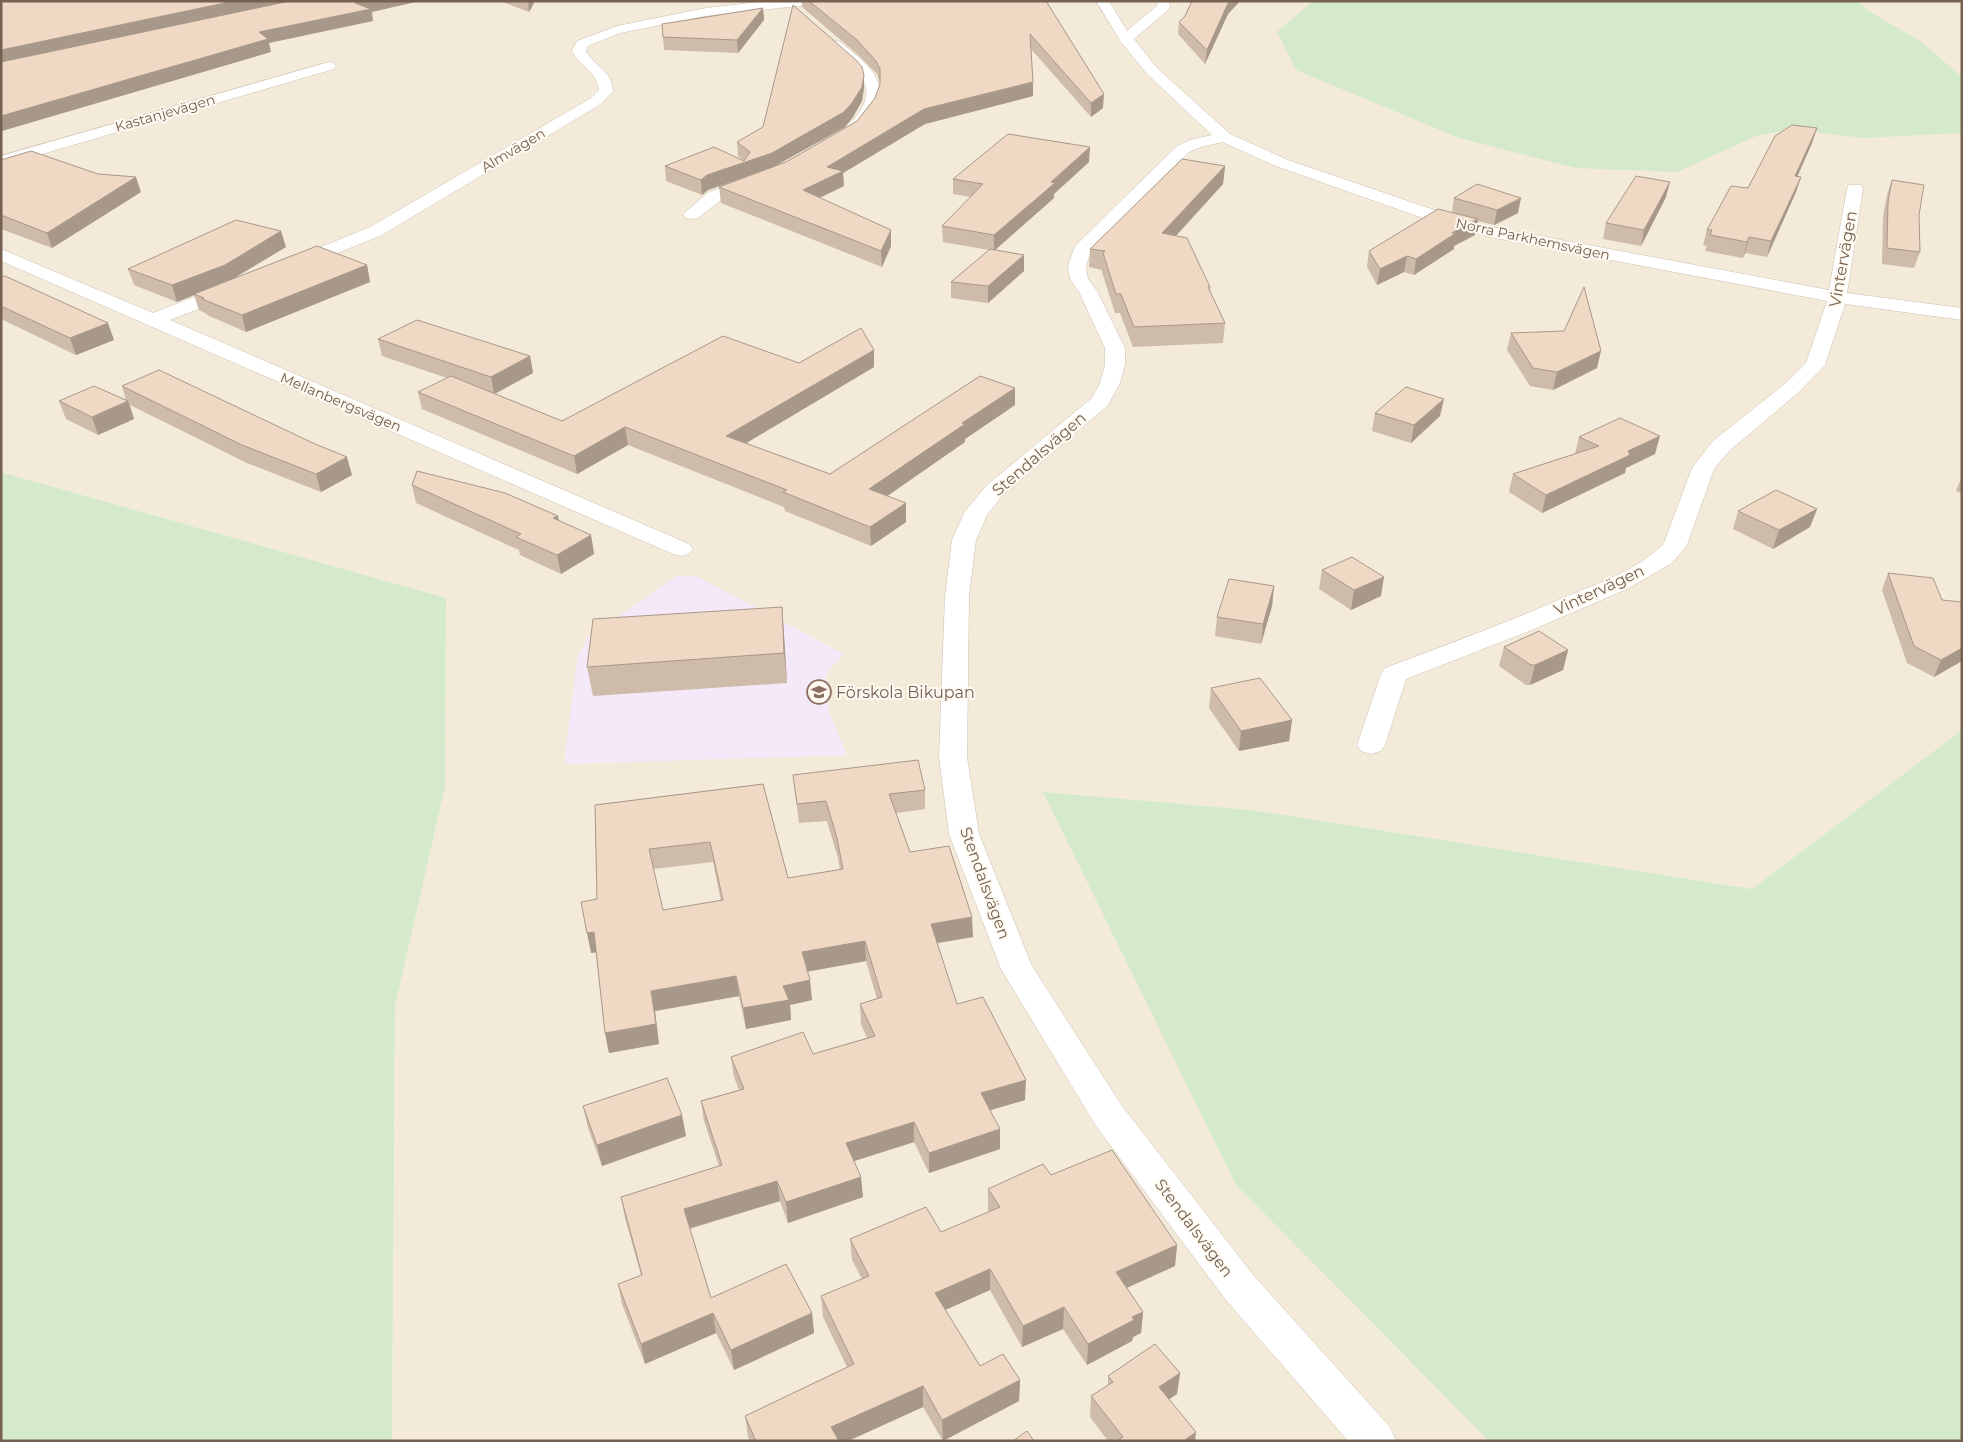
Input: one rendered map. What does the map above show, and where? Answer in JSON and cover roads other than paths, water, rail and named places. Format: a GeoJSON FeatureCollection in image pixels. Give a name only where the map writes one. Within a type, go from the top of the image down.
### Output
{"type":"FeatureCollection","features":[{"type":"Feature","properties":{"kind":"street","name":"Almvägen"},"geometry":{"type":"LineString","coordinates":[[282,269],[376,231],[596,101],[606,91],[606,82],[602,74],[582,59],[579,51],[582,44],[617,30],[706,12],[807,1]]}},
{"type":"Feature","properties":{"kind":"street","name":"Norra Parkhemsvägen"},"geometry":{"type":"LineString","coordinates":[[1102,1],[1126,39],[1163,83],[1224,137],[1282,163],[1384,200],[1466,226],[1552,244],[1837,296],[1962,314]]}},
{"type":"Feature","properties":{"kind":"street"},"geometry":{"type":"LineString","coordinates":[[1126,39],[1164,6],[1164,3],[1160,1]]}},
{"type":"Feature","properties":{"kind":"street"},"geometry":{"type":"LineString","coordinates":[[787,3],[800,16]]}},
{"type":"Feature","properties":{"kind":"street"},"geometry":{"type":"LineString","coordinates":[[822,35],[852,60],[872,82],[871,103],[861,122],[834,142]]}},
{"type":"Feature","properties":{"kind":"street","name":"Kastanjevägen"},"geometry":{"type":"LineString","coordinates":[[1,161],[329,66]]}},
{"type":"Feature","properties":{"kind":"street","name":"Stendalsvägen"},"geometry":{"type":"LineString","coordinates":[[1224,137],[1196,143],[1183,149],[1084,246],[1078,266],[1079,279],[1088,291],[1115,348],[1115,365],[1110,383],[1101,401],[994,492],[976,513],[964,540],[957,596],[953,757],[964,834],[1017,969],[1109,1116],[1240,1288],[1375,1441]]}},
{"type":"Feature","properties":{"kind":"street"},"geometry":{"type":"LineString","coordinates":[[692,214],[715,196],[771,176]]}},
{"type":"Feature","properties":{"kind":"street","name":"Vintervägen"},"geometry":{"type":"LineString","coordinates":[[1371,745],[1394,674],[1525,624],[1618,584],[1663,558],[1675,545],[1703,468],[1721,446],[1793,387],[1815,365],[1832,318],[1837,296],[1855,189]]}},
{"type":"Feature","properties":{"kind":"street","name":"Mellanbergsvägen"},"geometry":{"type":"LineString","coordinates":[[1,254],[680,549]]}},
{"type":"Feature","properties":{"kind":"street"},"geometry":{"type":"LineString","coordinates":[[153,320],[245,284]]}},
{"type":"Feature","properties":{"kind":"place","name":"Förskola Bikupan"},"geometry":{"type":"Point","coordinates":[819,692]}}]}
